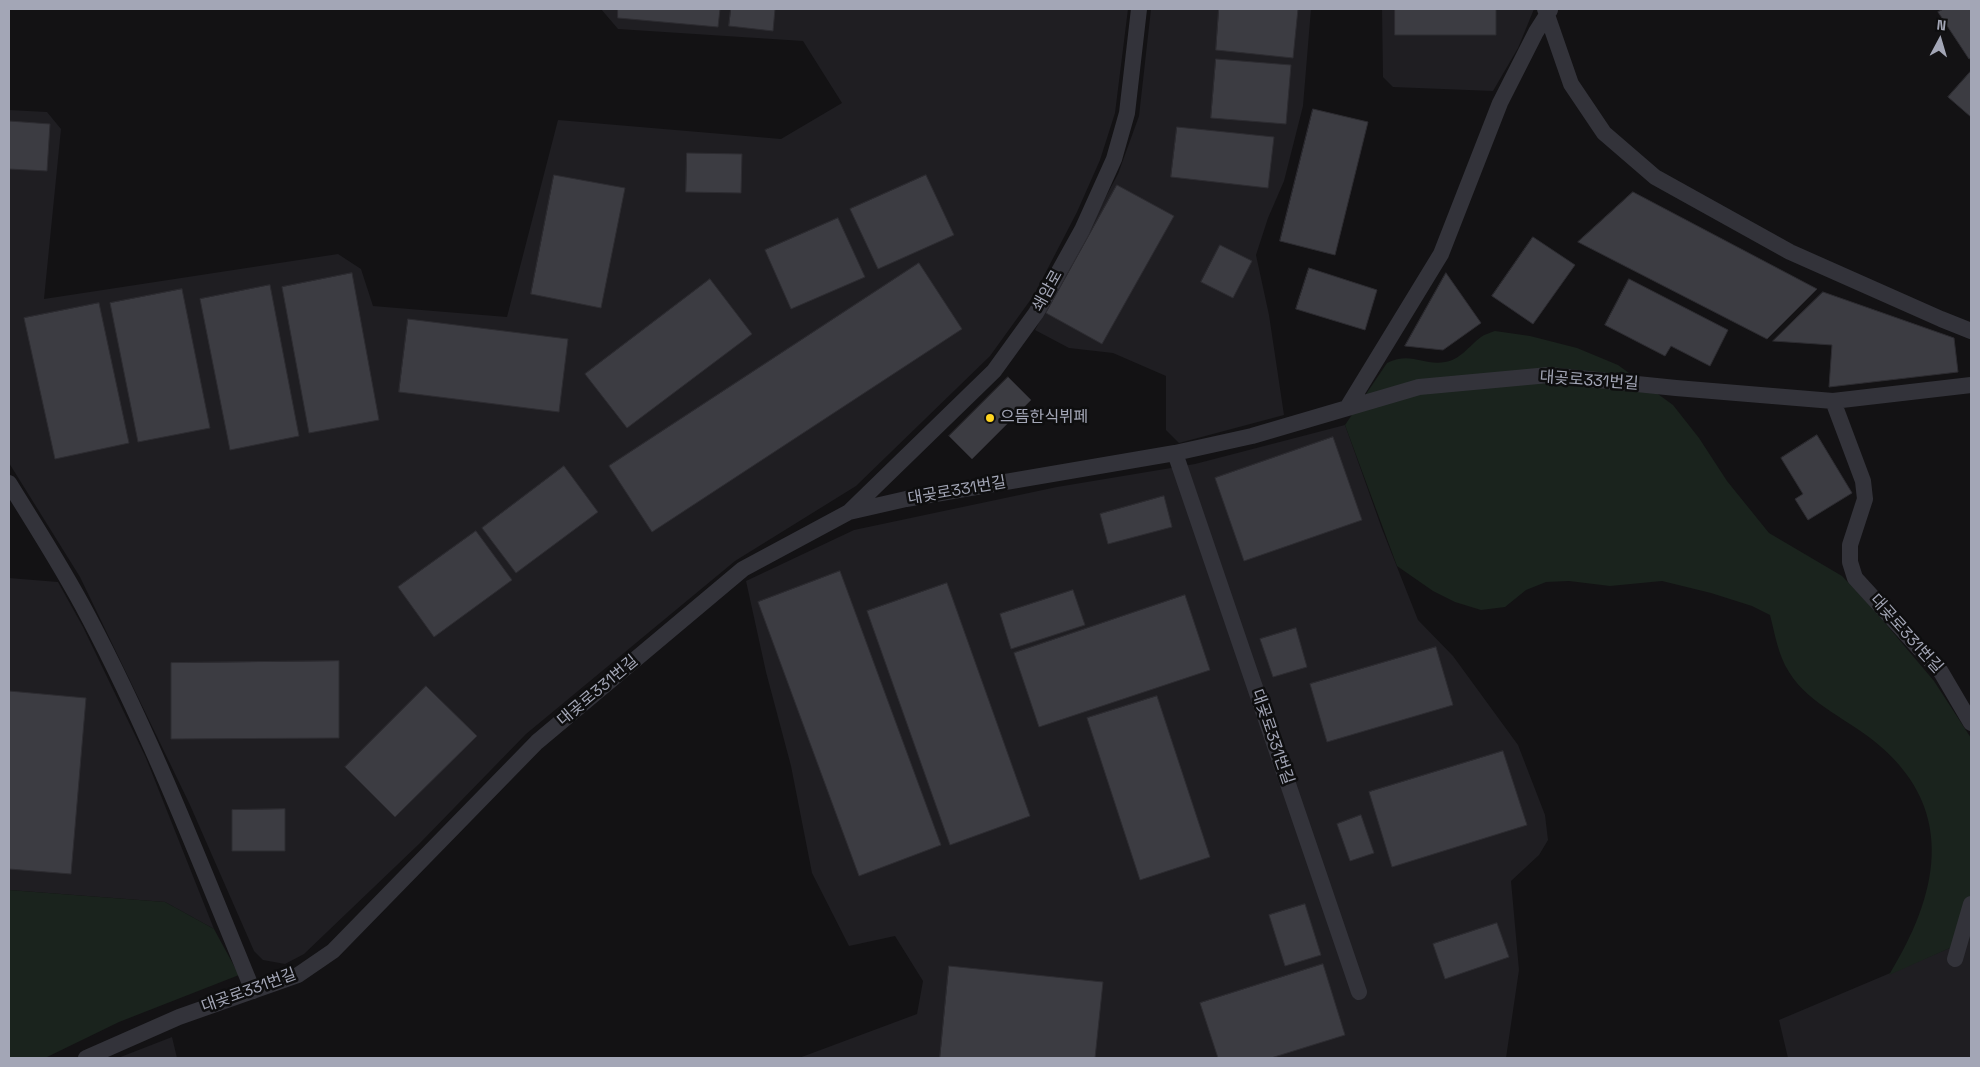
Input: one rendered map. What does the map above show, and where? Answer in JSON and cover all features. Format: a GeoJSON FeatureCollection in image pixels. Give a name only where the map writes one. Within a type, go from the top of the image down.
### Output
{"type":"FeatureCollection","features":[{"type":"Feature","properties":{"kind":"lane","name":"쇄암로"},"geometry":{"type":"LineString","coordinates":[[849,512],[994,371],[1036,313],[1082,230],[1114,159],[1127,113],[1140,9]]}},
{"type":"Feature","properties":{"kind":"lane"},"geometry":{"type":"LineString","coordinates":[[1547,11],[1571,84],[1604,133],[1655,177],[1790,252],[1971,331]]}},
{"type":"Feature","properties":{"kind":"lane"},"geometry":{"type":"LineString","coordinates":[[1347,408],[1440,254],[1500,104],[1547,11]]}},
{"type":"Feature","properties":{"kind":"lane","name":"대곶로331번길"},"geometry":{"type":"LineString","coordinates":[[86,1058],[179,1016],[298,975],[333,951],[537,742],[743,569],[849,512],[906,499],[1175,453],[1252,436],[1419,387],[1549,375],[1833,401],[1971,385]]}},
{"type":"Feature","properties":{"kind":"lane","name":"대곶로331번길"},"geometry":{"type":"LineString","coordinates":[[1833,401],[1863,481],[1865,499],[1850,544],[1850,562],[1854,578],[1941,672],[1971,722]]}},
{"type":"Feature","properties":{"kind":"lane","name":"대곶로331번길"},"geometry":{"type":"LineString","coordinates":[[1175,453],[1359,992]]}},
{"type":"Feature","properties":{"kind":"lane"},"geometry":{"type":"LineString","coordinates":[[9,483],[59,563],[88,616],[148,739],[253,991]]}},
{"type":"Feature","properties":{"kind":"lane"},"geometry":{"type":"LineString","coordinates":[[1955,959],[1971,904]]}},
{"type":"Feature","properties":{"kind":"shaded area"},"geometry":{"type":"Polygon","coordinates":[[[601,9],[1128,9],[1115,113],[1100,160],[1077,212],[1034,295],[990,356],[856,486],[735,561],[526,734],[419,844],[304,954],[285,964],[263,960],[254,951],[190,805],[80,577],[9,463],[9,110],[47,112],[61,129],[44,299],[338,254],[361,269],[373,306],[507,317],[558,120],[781,139],[842,103],[803,41],[618,29],[601,9]]]}},
{"type":"Feature","properties":{"kind":"shaded area"},"geometry":{"type":"Polygon","coordinates":[[[1151,9],[1311,9],[1303,106],[1284,181],[1268,218],[1256,255],[1269,315],[1284,415],[1179,443],[1166,430],[1166,376],[1113,353],[1069,348],[1035,330],[1118,174],[1139,116],[1151,9]]]}},
{"type":"Feature","properties":{"kind":"shaded area"},"geometry":{"type":"Polygon","coordinates":[[[1382,9],[1534,9],[1518,48],[1493,91],[1393,87],[1383,77],[1382,9]]]}},
{"type":"Feature","properties":{"kind":"shaded area"},"geometry":{"type":"Polygon","coordinates":[[[1495,331],[1530,336],[1577,348],[1618,365],[1673,405],[1699,438],[1727,481],[1769,533],[1842,576],[1869,604],[1934,681],[1971,738],[1971,904],[1959,944],[1889,975],[1906,946],[1919,916],[1928,886],[1932,856],[1930,827],[1921,799],[1905,772],[1880,746],[1819,704],[1798,684],[1782,659],[1770,615],[1752,606],[1711,593],[1662,581],[1610,586],[1569,581],[1546,582],[1526,590],[1505,607],[1481,610],[1455,602],[1433,591],[1397,566],[1345,425],[1387,363],[1403,358],[1437,363],[1450,361],[1460,356],[1483,336],[1495,331]]]}},
{"type":"Feature","properties":{"kind":"shaded area"},"geometry":{"type":"Polygon","coordinates":[[[1345,425],[1382,529],[1418,620],[1453,656],[1518,745],[1545,815],[1548,840],[1539,855],[1511,881],[1519,970],[1506,1058],[799,1058],[917,1014],[923,981],[895,936],[849,946],[812,873],[791,766],[766,672],[746,581],[854,530],[1057,487],[1195,464],[1345,425]]]}},
{"type":"Feature","properties":{"kind":"shaded area"},"geometry":{"type":"Polygon","coordinates":[[[9,578],[58,582],[83,627],[146,758],[214,929],[165,902],[9,890],[9,578]]]}},
{"type":"Feature","properties":{"kind":"shaded area"},"geometry":{"type":"Polygon","coordinates":[[[9,890],[165,902],[214,929],[239,975],[119,1022],[45,1058],[9,1058],[9,890]]]}},
{"type":"Feature","properties":{"kind":"shaded area"},"geometry":{"type":"Polygon","coordinates":[[[1971,904],[1971,1058],[1788,1058],[1779,1020],[1959,944],[1971,904]]]}},
{"type":"Feature","properties":{"kind":"shaded area"},"geometry":{"type":"Polygon","coordinates":[[[172,1037],[177,1058],[118,1058],[172,1037]]]}},
{"type":"Feature","properties":{"kind":"building"},"geometry":{"type":"Polygon","coordinates":[[[618,9],[720,9],[718,27],[618,18],[618,9]]]}},
{"type":"Feature","properties":{"kind":"building"},"geometry":{"type":"Polygon","coordinates":[[[731,9],[775,9],[773,31],[729,26],[731,9]]]}},
{"type":"Feature","properties":{"kind":"building"},"geometry":{"type":"Polygon","coordinates":[[[1219,9],[1298,9],[1293,58],[1216,50],[1219,9]]]}},
{"type":"Feature","properties":{"kind":"building"},"geometry":{"type":"Polygon","coordinates":[[[1395,9],[1496,9],[1496,35],[1395,35],[1395,9]]]}},
{"type":"Feature","properties":{"kind":"building"},"geometry":{"type":"Polygon","coordinates":[[[1944,9],[1971,9],[1971,58],[1969,59],[1938,12],[1944,9]]]}},
{"type":"Feature","properties":{"kind":"building"},"geometry":{"type":"Polygon","coordinates":[[[1216,59],[1291,65],[1286,124],[1211,118],[1216,59]]]}},
{"type":"Feature","properties":{"kind":"building"},"geometry":{"type":"Polygon","coordinates":[[[1971,71],[1971,117],[1948,97],[1971,71]]]}},
{"type":"Feature","properties":{"kind":"building"},"geometry":{"type":"Polygon","coordinates":[[[1313,109],[1368,122],[1335,255],[1280,241],[1313,109]]]}},
{"type":"Feature","properties":{"kind":"building"},"geometry":{"type":"Polygon","coordinates":[[[9,121],[50,124],[47,171],[9,169],[9,121]]]}},
{"type":"Feature","properties":{"kind":"building"},"geometry":{"type":"Polygon","coordinates":[[[1177,127],[1274,137],[1268,188],[1171,177],[1177,127]]]}},
{"type":"Feature","properties":{"kind":"building"},"geometry":{"type":"Polygon","coordinates":[[[687,153],[742,154],[741,193],[686,192],[687,153]]]}},
{"type":"Feature","properties":{"kind":"building"},"geometry":{"type":"Polygon","coordinates":[[[554,175],[625,188],[601,308],[531,294],[554,175]]]}},
{"type":"Feature","properties":{"kind":"building"},"geometry":{"type":"Polygon","coordinates":[[[926,175],[954,235],[878,269],[850,209],[926,175]]]}},
{"type":"Feature","properties":{"kind":"building"},"geometry":{"type":"Polygon","coordinates":[[[1117,185],[1174,216],[1102,344],[1046,313],[1117,185]]]}},
{"type":"Feature","properties":{"kind":"building"},"geometry":{"type":"Polygon","coordinates":[[[1633,192],[1817,289],[1767,339],[1578,242],[1633,192]]]}},
{"type":"Feature","properties":{"kind":"building"},"geometry":{"type":"Polygon","coordinates":[[[838,218],[865,277],[791,309],[765,250],[838,218]]]}},
{"type":"Feature","properties":{"kind":"building"},"geometry":{"type":"Polygon","coordinates":[[[1533,237],[1575,265],[1533,324],[1492,296],[1533,237]]]}},
{"type":"Feature","properties":{"kind":"building"},"geometry":{"type":"Polygon","coordinates":[[[1220,245],[1252,261],[1233,298],[1201,282],[1220,245]]]}},
{"type":"Feature","properties":{"kind":"building"},"geometry":{"type":"Polygon","coordinates":[[[919,263],[962,329],[652,532],[609,466],[919,263]]]}},
{"type":"Feature","properties":{"kind":"building"},"geometry":{"type":"Polygon","coordinates":[[[1309,268],[1377,290],[1365,330],[1296,309],[1309,268]]]}},
{"type":"Feature","properties":{"kind":"building"},"geometry":{"type":"Polygon","coordinates":[[[352,273],[379,420],[309,433],[282,287],[352,273]]]}},
{"type":"Feature","properties":{"kind":"building"},"geometry":{"type":"Polygon","coordinates":[[[1446,273],[1481,323],[1443,350],[1405,346],[1446,273]]]}},
{"type":"Feature","properties":{"kind":"building"},"geometry":{"type":"Polygon","coordinates":[[[710,279],[752,334],[627,428],[585,374],[710,279]]]}},
{"type":"Feature","properties":{"kind":"building"},"geometry":{"type":"Polygon","coordinates":[[[1629,279],[1728,330],[1710,366],[1671,346],[1665,356],[1605,325],[1629,279]]]}},
{"type":"Feature","properties":{"kind":"building"},"geometry":{"type":"Polygon","coordinates":[[[270,285],[299,436],[230,450],[200,299],[270,285]]]}},
{"type":"Feature","properties":{"kind":"building"},"geometry":{"type":"Polygon","coordinates":[[[182,289],[210,428],[138,442],[110,303],[182,289]]]}},
{"type":"Feature","properties":{"kind":"building"},"geometry":{"type":"Polygon","coordinates":[[[1823,292],[1954,338],[1958,372],[1829,387],[1832,345],[1773,341],[1823,292]]]}},
{"type":"Feature","properties":{"kind":"building"},"geometry":{"type":"Polygon","coordinates":[[[99,303],[129,443],[55,459],[24,318],[99,303]]]}},
{"type":"Feature","properties":{"kind":"building"},"geometry":{"type":"Polygon","coordinates":[[[408,319],[568,339],[559,412],[399,392],[408,319]]]}},
{"type":"Feature","properties":{"kind":"building","name":"으뜸한식뷔페"},"geometry":{"type":"Polygon","coordinates":[[[1008,377],[1031,400],[972,459],[949,436],[1008,377]]]}},
{"type":"Feature","properties":{"kind":"building"},"geometry":{"type":"Polygon","coordinates":[[[1817,435],[1852,493],[1808,520],[1795,499],[1803,494],[1781,458],[1817,435]]]}},
{"type":"Feature","properties":{"kind":"building"},"geometry":{"type":"Polygon","coordinates":[[[1333,437],[1362,520],[1244,561],[1215,478],[1333,437]]]}},
{"type":"Feature","properties":{"kind":"building"},"geometry":{"type":"Polygon","coordinates":[[[564,466],[598,512],[516,573],[482,528],[564,466]]]}},
{"type":"Feature","properties":{"kind":"building"},"geometry":{"type":"Polygon","coordinates":[[[1164,496],[1172,527],[1108,544],[1100,514],[1164,496]]]}},
{"type":"Feature","properties":{"kind":"building"},"geometry":{"type":"Polygon","coordinates":[[[476,531],[512,580],[434,637],[398,587],[476,531]]]}},
{"type":"Feature","properties":{"kind":"building"},"geometry":{"type":"Polygon","coordinates":[[[840,571],[941,845],[859,876],[758,602],[840,571]]]}},
{"type":"Feature","properties":{"kind":"building"},"geometry":{"type":"Polygon","coordinates":[[[947,583],[1030,816],[950,845],[867,611],[947,583]]]}},
{"type":"Feature","properties":{"kind":"building"},"geometry":{"type":"Polygon","coordinates":[[[1073,590],[1085,625],[1011,649],[1000,614],[1073,590]]]}},
{"type":"Feature","properties":{"kind":"building"},"geometry":{"type":"Polygon","coordinates":[[[1185,595],[1210,670],[1039,727],[1014,653],[1185,595]]]}},
{"type":"Feature","properties":{"kind":"building"},"geometry":{"type":"Polygon","coordinates":[[[1296,628],[1307,667],[1273,677],[1260,639],[1296,628]]]}},
{"type":"Feature","properties":{"kind":"building"},"geometry":{"type":"Polygon","coordinates":[[[1436,647],[1453,705],[1327,742],[1310,684],[1436,647]]]}},
{"type":"Feature","properties":{"kind":"building"},"geometry":{"type":"Polygon","coordinates":[[[339,661],[339,738],[171,739],[171,663],[339,661]]]}},
{"type":"Feature","properties":{"kind":"building"},"geometry":{"type":"Polygon","coordinates":[[[426,686],[477,736],[395,817],[345,767],[426,686]]]}},
{"type":"Feature","properties":{"kind":"building"},"geometry":{"type":"Polygon","coordinates":[[[9,691],[86,698],[71,874],[9,869],[9,691]]]}},
{"type":"Feature","properties":{"kind":"building"},"geometry":{"type":"Polygon","coordinates":[[[1157,696],[1210,857],[1140,880],[1087,718],[1157,696]]]}},
{"type":"Feature","properties":{"kind":"building"},"geometry":{"type":"Polygon","coordinates":[[[1503,751],[1527,825],[1392,867],[1369,792],[1503,751]]]}},
{"type":"Feature","properties":{"kind":"building"},"geometry":{"type":"Polygon","coordinates":[[[285,809],[285,851],[232,851],[232,810],[285,809]]]}},
{"type":"Feature","properties":{"kind":"building"},"geometry":{"type":"Polygon","coordinates":[[[1361,815],[1374,853],[1350,861],[1337,824],[1361,815]]]}},
{"type":"Feature","properties":{"kind":"building"},"geometry":{"type":"Polygon","coordinates":[[[1305,904],[1321,955],[1285,966],[1269,915],[1305,904]]]}},
{"type":"Feature","properties":{"kind":"building"},"geometry":{"type":"Polygon","coordinates":[[[1497,923],[1509,957],[1445,979],[1433,944],[1497,923]]]}},
{"type":"Feature","properties":{"kind":"building"},"geometry":{"type":"Polygon","coordinates":[[[1323,964],[1345,1035],[1271,1058],[1218,1058],[1200,1003],[1323,964]]]}},
{"type":"Feature","properties":{"kind":"building"},"geometry":{"type":"Polygon","coordinates":[[[949,966],[1103,982],[1095,1058],[940,1058],[949,966]]]}},
{"type":"Feature","properties":{"kind":"place","name":"으뜸한식뷔페"},"geometry":{"type":"Point","coordinates":[990,418]}}]}
